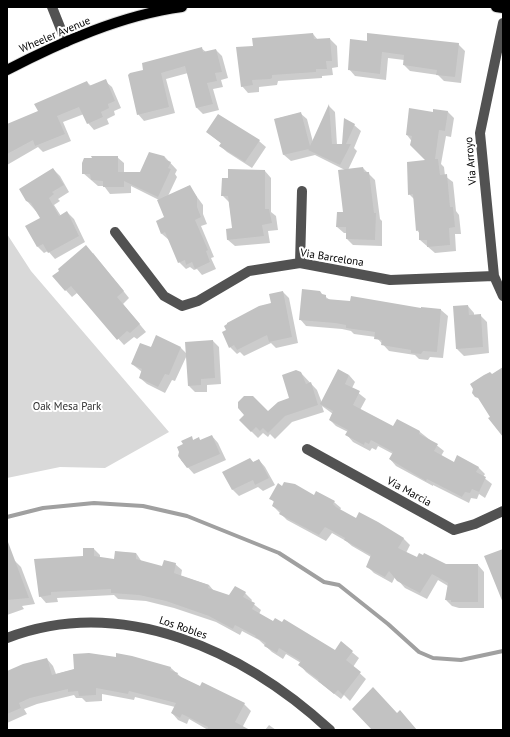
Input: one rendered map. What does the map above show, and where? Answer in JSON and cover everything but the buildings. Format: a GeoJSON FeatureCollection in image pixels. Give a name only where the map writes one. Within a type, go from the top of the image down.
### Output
{"type":"FeatureCollection","features":[{"type":"Feature","properties":{"kind":"main road","name":"Wheeler Avenue"},"geometry":{"type":"LineString","coordinates":[[7,70],[66,42],[118,23],[168,8],[182,7]]}},
{"type":"Feature","properties":{"kind":"main road"},"geometry":{"type":"LineString","coordinates":[[496,7],[503,8]]}},
{"type":"Feature","properties":{"kind":"street"},"geometry":{"type":"LineString","coordinates":[[52,7],[66,42]]}},
{"type":"Feature","properties":{"kind":"street","name":"Via Arroyo"},"geometry":{"type":"LineString","coordinates":[[503,23],[480,133],[494,276],[503,296]]}},
{"type":"Feature","properties":{"kind":"street"},"geometry":{"type":"LineString","coordinates":[[300,263],[302,191]]}},
{"type":"Feature","properties":{"kind":"street","name":"Via Barcelona"},"geometry":{"type":"LineString","coordinates":[[115,232],[164,296],[182,306],[198,301],[248,271],[300,263],[390,280],[494,276]]}},
{"type":"Feature","properties":{"kind":"street","name":"Via Marcia"},"geometry":{"type":"LineString","coordinates":[[307,449],[454,530],[475,524],[503,511]]}},
{"type":"Feature","properties":{"kind":"street","name":"Los Robles"},"geometry":{"type":"LineString","coordinates":[[7,638],[53,625],[88,622],[128,624],[159,631],[191,641],[270,683],[304,706],[330,730]]}},
{"type":"Feature","properties":{"kind":"green space","name":"Oak Mesa Park"},"geometry":{"type":"Polygon","coordinates":[[[7,234],[31,271],[169,432],[105,468],[60,467],[7,478],[7,234]]]}},
{"type":"Feature","properties":{"kind":"waterway"},"geometry":{"type":"LineString","coordinates":[[7,517],[43,508],[94,503],[143,506],[187,516],[279,553],[324,582],[339,585],[388,624],[419,652],[433,658],[461,660],[503,651]]}}]}
